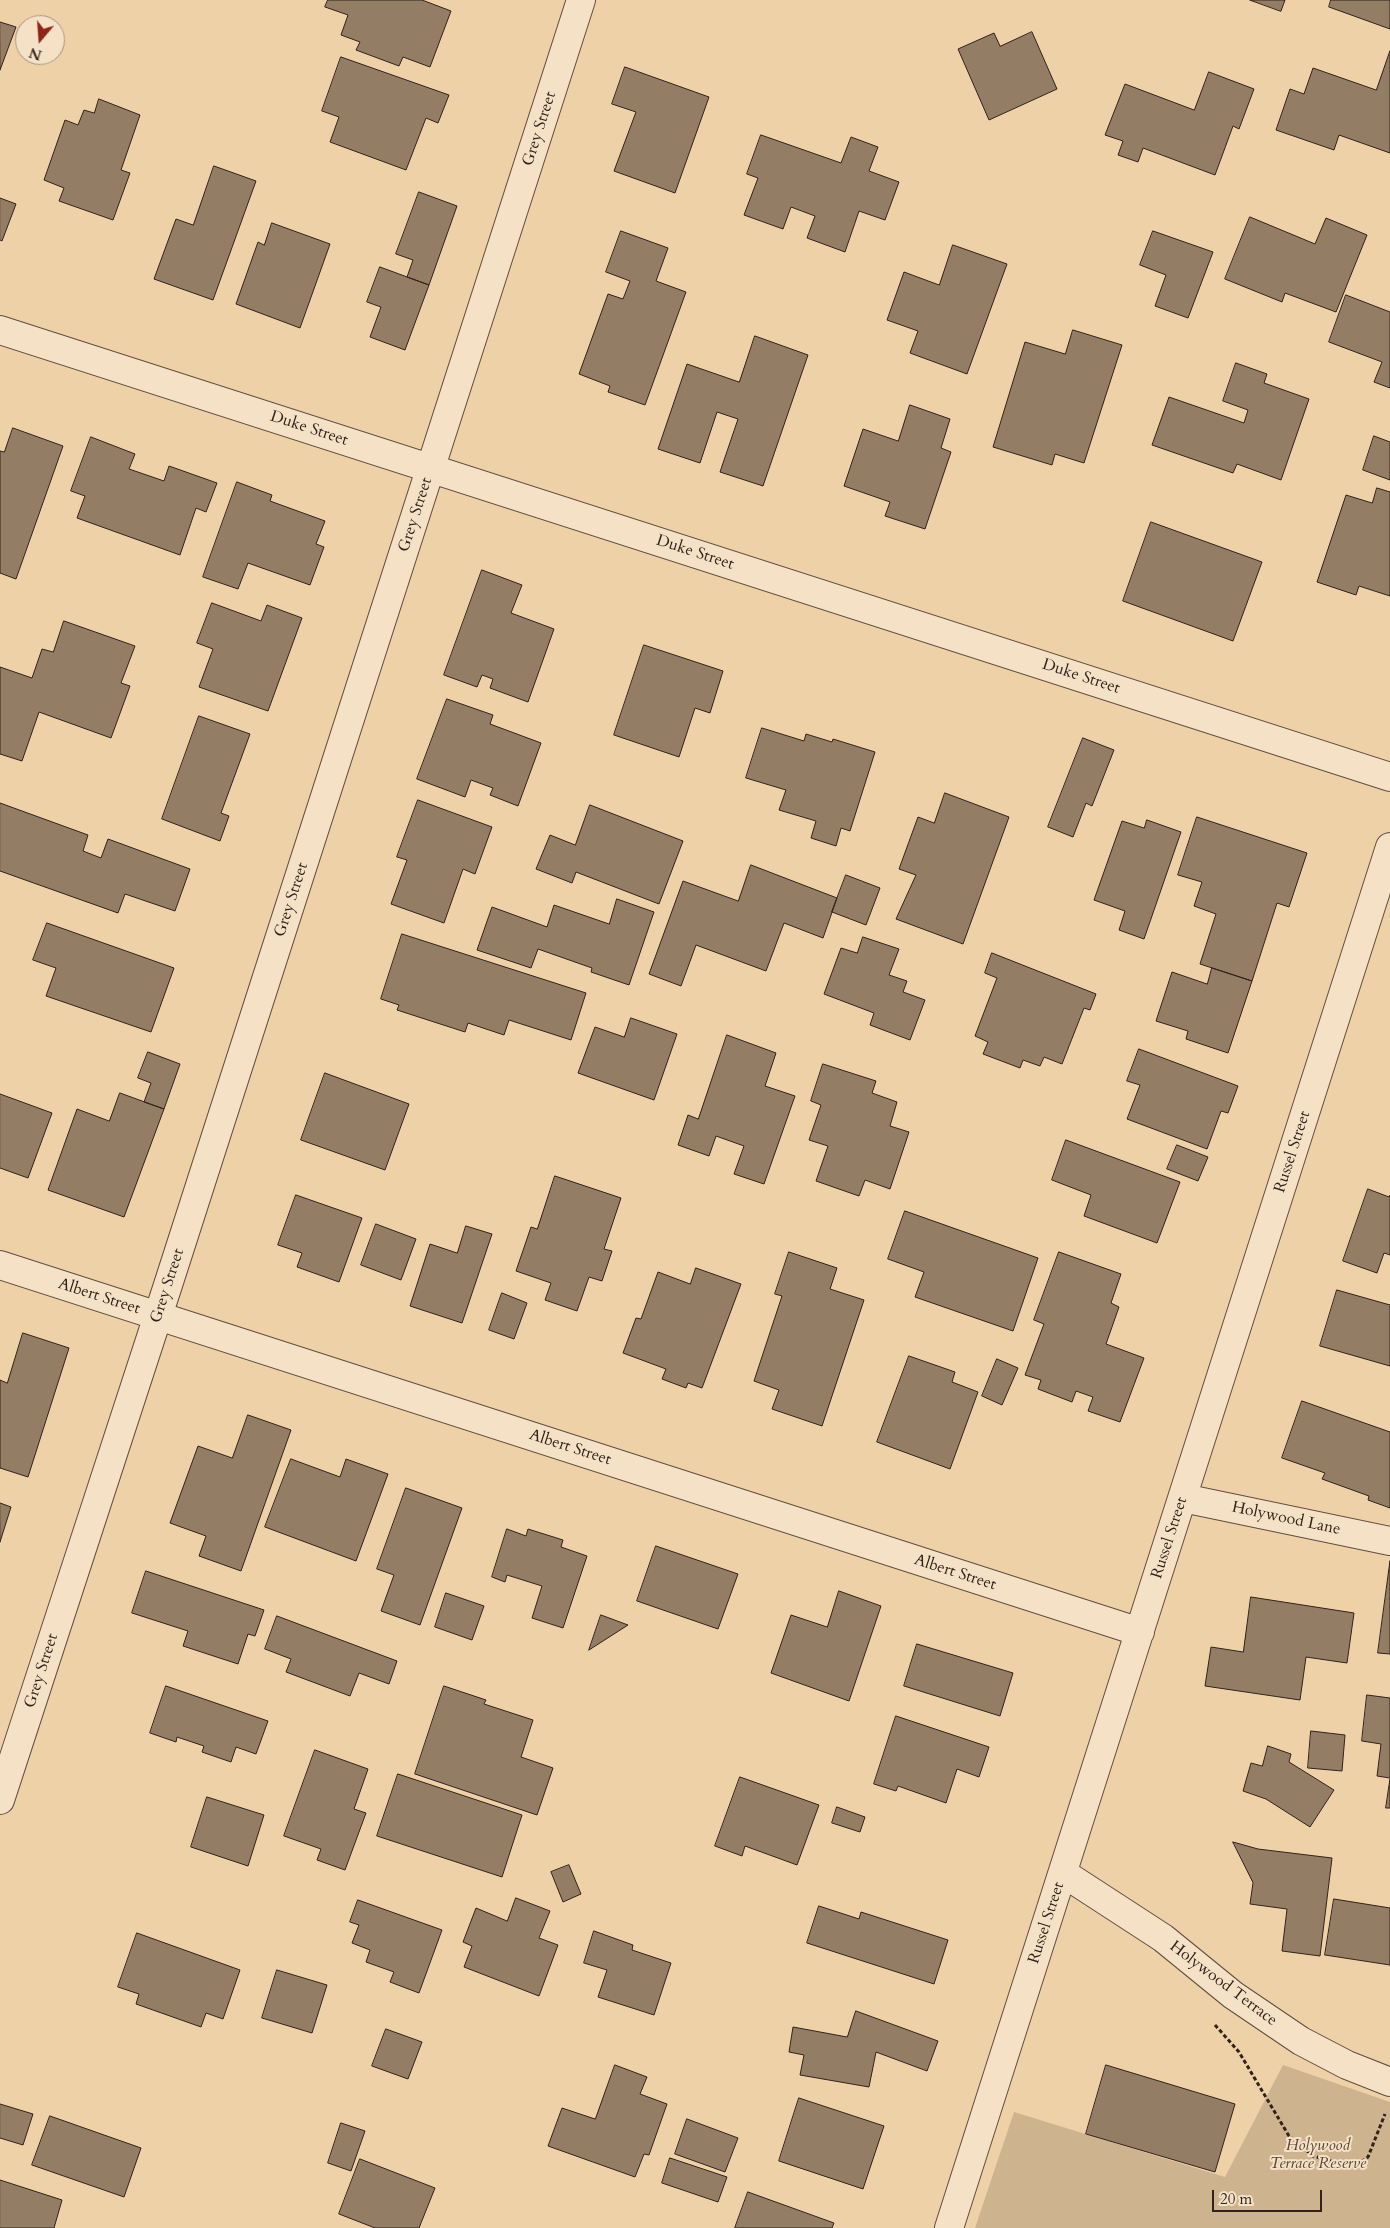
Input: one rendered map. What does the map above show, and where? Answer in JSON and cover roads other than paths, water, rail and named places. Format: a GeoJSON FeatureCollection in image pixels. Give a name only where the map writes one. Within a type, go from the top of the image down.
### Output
{"type":"FeatureCollection","features":[{"type":"Feature","properties":{"kind":"street","name":"Grey Street"},"geometry":{"type":"LineString","coordinates":[[0,1800],[582,0]]}},
{"type":"Feature","properties":{"kind":"street","name":"Duke Street"},"geometry":{"type":"LineString","coordinates":[[0,330],[1390,777]]}},
{"type":"Feature","properties":{"kind":"street","name":"Russel Street"},"geometry":{"type":"LineString","coordinates":[[949,2228],[1390,847]]}},
{"type":"Feature","properties":{"kind":"street","name":"Albert Street"},"geometry":{"type":"LineString","coordinates":[[0,1265],[1140,1632]]}},
{"type":"Feature","properties":{"kind":"street","name":"Holywood Lane"},"geometry":{"type":"LineString","coordinates":[[1183,1498],[1390,1541]]}},
{"type":"Feature","properties":{"kind":"street","name":"Holywood Terrace"},"geometry":{"type":"LineString","coordinates":[[1063,1873],[1163,1938],[1233,1995],[1301,2041],[1348,2065],[1390,2082]]}},
{"type":"Feature","properties":{"kind":"park label","name":"Holywood Terrace Reserve"},"geometry":{"type":"Point","coordinates":[1318,2155]}}]}
